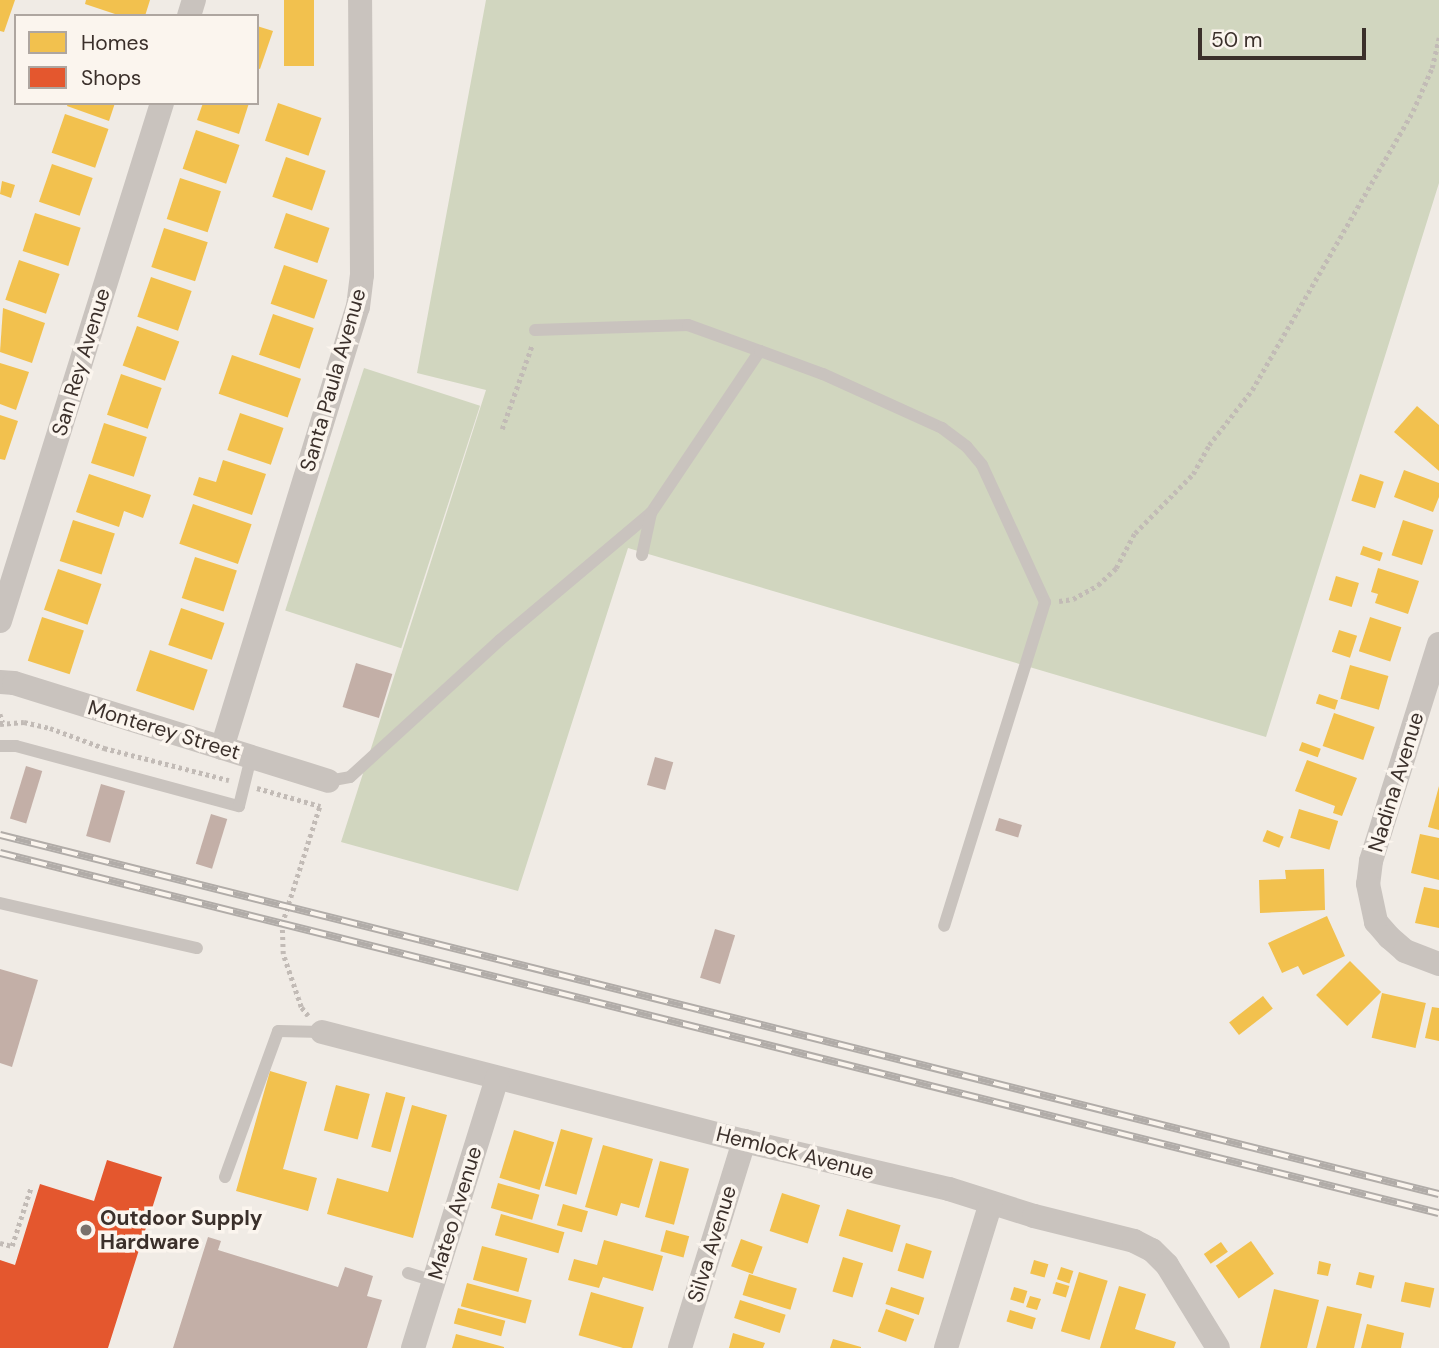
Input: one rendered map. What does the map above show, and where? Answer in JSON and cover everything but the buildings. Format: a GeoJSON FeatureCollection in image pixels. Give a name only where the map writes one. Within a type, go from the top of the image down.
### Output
{"type":"FeatureCollection","features":[{"type":"Feature","properties":{"kind":"street","name":"Santa Paula Avenue"},"geometry":{"type":"LineString","coordinates":[[222,748],[358,307],[362,275],[359,0]]}},
{"type":"Feature","properties":{"kind":"street","name":"San Rey Avenue"},"geometry":{"type":"LineString","coordinates":[[0,621],[161,105]]}},
{"type":"Feature","properties":{"kind":"street","name":"Nadina Avenue"},"geometry":{"type":"LineString","coordinates":[[1439,644],[1431,697],[1371,862],[1368,884],[1376,922],[1405,951],[1439,964]]}},
{"type":"Feature","properties":{"kind":"street","name":"Monterey Street"},"geometry":{"type":"LineString","coordinates":[[0,682],[328,781]]}},
{"type":"Feature","properties":{"kind":"street","name":"Hemlock Avenue"},"geometry":{"type":"LineString","coordinates":[[322,1032],[744,1141],[948,1189],[1134,1241],[1152,1250],[1167,1265],[1218,1348]]}},
{"type":"Feature","properties":{"kind":"street","name":"Mateo Avenue"},"geometry":{"type":"LineString","coordinates":[[413,1348],[497,1078]]}},
{"type":"Feature","properties":{"kind":"street","name":"Silva Avenue"},"geometry":{"type":"LineString","coordinates":[[680,1348],[744,1141]]}},
{"type":"Feature","properties":{"kind":"street"},"geometry":{"type":"LineString","coordinates":[[946,1348],[991,1203]]}},
{"type":"Feature","properties":{"kind":"lane"},"geometry":{"type":"LineString","coordinates":[[535,330],[688,325],[823,374],[942,428],[967,447],[992,484],[1045,602],[944,926]]}},
{"type":"Feature","properties":{"kind":"lane"},"geometry":{"type":"LineString","coordinates":[[328,781],[350,777],[500,640],[651,513],[760,351]]}},
{"type":"Feature","properties":{"kind":"lane"},"geometry":{"type":"LineString","coordinates":[[642,555],[651,513]]}},
{"type":"Feature","properties":{"kind":"lane"},"geometry":{"type":"LineString","coordinates":[[0,746],[16,746],[239,806],[251,757]]}},
{"type":"Feature","properties":{"kind":"lane"},"geometry":{"type":"LineString","coordinates":[[0,904],[197,948]]}},
{"type":"Feature","properties":{"kind":"lane"},"geometry":{"type":"LineString","coordinates":[[225,1177],[278,1031],[322,1032]]}},
{"type":"Feature","properties":{"kind":"lane"},"geometry":{"type":"LineString","coordinates":[[408,1273],[434,1281]]}},
{"type":"Feature","properties":{"kind":"path"},"geometry":{"type":"LineString","coordinates":[[1045,602],[1073,599],[1098,585],[1116,568],[1136,533],[1153,512],[1193,474],[1209,445],[1252,390],[1413,111],[1432,68],[1439,38]]}},
{"type":"Feature","properties":{"kind":"path"},"geometry":{"type":"LineString","coordinates":[[502,429],[530,355],[535,330]]}},
{"type":"Feature","properties":{"kind":"path"},"geometry":{"type":"LineString","coordinates":[[0,714],[2,724],[24,722],[50,728],[104,748],[232,781]]}},
{"type":"Feature","properties":{"kind":"path"},"geometry":{"type":"LineString","coordinates":[[322,1032],[301,1007],[283,954],[282,924],[328,781]]}},
{"type":"Feature","properties":{"kind":"path"},"geometry":{"type":"LineString","coordinates":[[265,791],[320,806]]}},
{"type":"Feature","properties":{"kind":"path"},"geometry":{"type":"LineString","coordinates":[[0,1243],[12,1246],[31,1187]]}},
{"type":"Feature","properties":{"kind":"green space"},"geometry":{"type":"Polygon","coordinates":[[[486,0],[1439,0],[1439,183],[1266,737],[628,548],[518,891],[341,842],[486,390],[417,373],[486,0]]]}},
{"type":"Feature","properties":{"kind":"green space"},"geometry":{"type":"Polygon","coordinates":[[[364,368],[480,406],[401,648],[285,611],[364,368]]]}},
{"type":"Feature","properties":{"kind":"railway"},"geometry":{"type":"LineString","coordinates":[[0,835],[1439,1194]]}},
{"type":"Feature","properties":{"kind":"railway"},"geometry":{"type":"LineString","coordinates":[[0,853],[1439,1213]]}},
{"type":"Feature","properties":{"kind":"place","name":"Outdoor Supply Hardware"},"geometry":{"type":"Point","coordinates":[86,1230]}}]}
